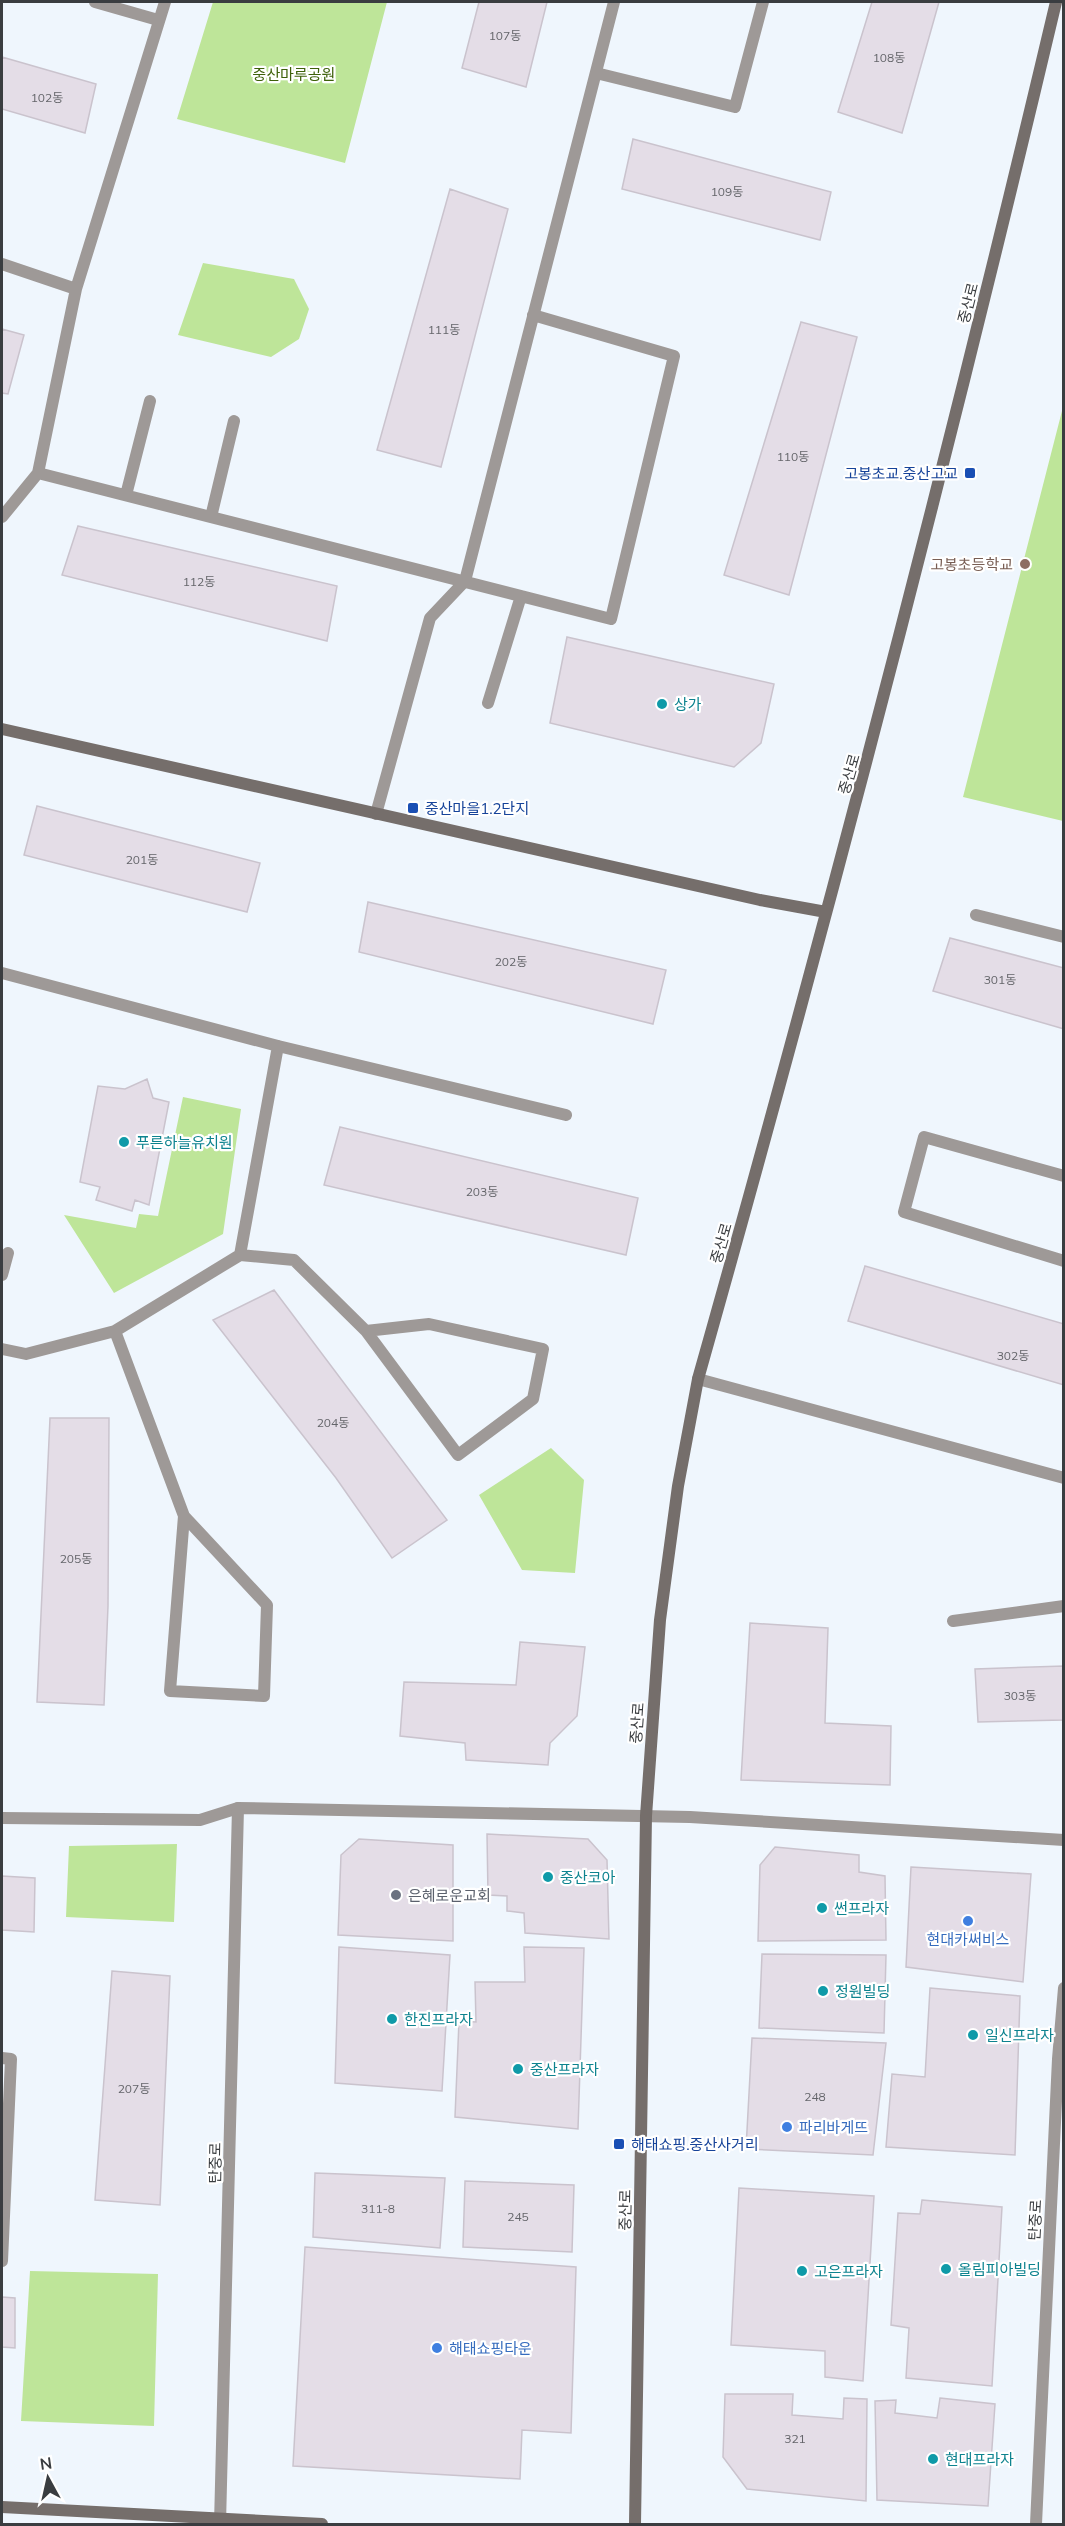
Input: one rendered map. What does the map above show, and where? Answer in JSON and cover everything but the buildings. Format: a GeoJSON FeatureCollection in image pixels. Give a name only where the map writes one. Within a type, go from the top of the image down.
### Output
{"type":"FeatureCollection","features":[{"type":"Feature","properties":{"kind":"main road","name":"중산로"},"geometry":{"type":"LineString","coordinates":[[635,2524],[646,1816],[660,1620],[678,1486],[698,1379],[768,1131],[874,737],[1000,239],[1056,2]]}},
{"type":"Feature","properties":{"kind":"main road"},"geometry":{"type":"LineString","coordinates":[[2,729],[760,900],[826,912]]}},
{"type":"Feature","properties":{"kind":"main road"},"geometry":{"type":"LineString","coordinates":[[2,2507],[220,2521],[322,2524]]}},
{"type":"Feature","properties":{"kind":"street"},"geometry":{"type":"LineString","coordinates":[[95,2],[158,20]]}},
{"type":"Feature","properties":{"kind":"street"},"geometry":{"type":"LineString","coordinates":[[2,517],[38,473],[76,289],[165,2]]}},
{"type":"Feature","properties":{"kind":"street"},"geometry":{"type":"LineString","coordinates":[[376,814],[430,618],[465,581],[614,2]]}},
{"type":"Feature","properties":{"kind":"street"},"geometry":{"type":"LineString","coordinates":[[596,73],[735,107],[763,2]]}},
{"type":"Feature","properties":{"kind":"street"},"geometry":{"type":"LineString","coordinates":[[2,264],[76,289]]}},
{"type":"Feature","properties":{"kind":"street"},"geometry":{"type":"LineString","coordinates":[[38,473],[611,619],[674,356],[533,315]]}},
{"type":"Feature","properties":{"kind":"street"},"geometry":{"type":"LineString","coordinates":[[126,495],[150,401]]}},
{"type":"Feature","properties":{"kind":"street"},"geometry":{"type":"LineString","coordinates":[[211,517],[234,421]]}},
{"type":"Feature","properties":{"kind":"street"},"geometry":{"type":"LineString","coordinates":[[488,703],[521,596]]}},
{"type":"Feature","properties":{"kind":"street"},"geometry":{"type":"LineString","coordinates":[[976,915],[1064,937]]}},
{"type":"Feature","properties":{"kind":"street"},"geometry":{"type":"LineString","coordinates":[[2,973],[278,1046],[566,1115]]}},
{"type":"Feature","properties":{"kind":"street"},"geometry":{"type":"LineString","coordinates":[[240,1255],[278,1046]]}},
{"type":"Feature","properties":{"kind":"street"},"geometry":{"type":"LineString","coordinates":[[1064,1176],[924,1137],[904,1212],[1064,1261]]}},
{"type":"Feature","properties":{"kind":"street"},"geometry":{"type":"LineString","coordinates":[[2,1275],[8,1253]]}},
{"type":"Feature","properties":{"kind":"street"},"geometry":{"type":"LineString","coordinates":[[2,1348],[26,1354],[115,1331],[240,1255],[294,1260],[366,1331],[458,1455],[534,1399],[543,1349],[429,1324],[366,1331]]}},
{"type":"Feature","properties":{"kind":"street"},"geometry":{"type":"LineString","coordinates":[[115,1331],[184,1516],[267,1605],[264,1696],[170,1691],[184,1516]]}},
{"type":"Feature","properties":{"kind":"street"},"geometry":{"type":"LineString","coordinates":[[698,1379],[1064,1478]]}},
{"type":"Feature","properties":{"kind":"street"},"geometry":{"type":"LineString","coordinates":[[953,1621],[1064,1606]]}},
{"type":"Feature","properties":{"kind":"street"},"geometry":{"type":"LineString","coordinates":[[2,1818],[200,1820],[238,1808],[646,1816],[1064,1840]]}},
{"type":"Feature","properties":{"kind":"street","name":"탄중로"},"geometry":{"type":"LineString","coordinates":[[220,2521],[238,1808]]}},
{"type":"Feature","properties":{"kind":"street","name":"탄중로"},"geometry":{"type":"LineString","coordinates":[[1036,2524],[1064,1988]]}},
{"type":"Feature","properties":{"kind":"street"},"geometry":{"type":"LineString","coordinates":[[2,2058],[11,2059],[4,2155],[2,2260]]}},
{"type":"Feature","properties":{"kind":"green space","name":"중산마루공원"},"geometry":{"type":"Polygon","coordinates":[[[213,2],[387,2],[345,163],[177,119],[213,2]]]}},
{"type":"Feature","properties":{"kind":"green space"},"geometry":{"type":"Polygon","coordinates":[[[203,263],[294,279],[309,309],[299,339],[271,357],[178,335],[203,263]]]}},
{"type":"Feature","properties":{"kind":"green space"},"geometry":{"type":"Polygon","coordinates":[[[1063,407],[1064,820],[1063,821],[963,797],[1063,407]]]}},
{"type":"Feature","properties":{"kind":"green space"},"geometry":{"type":"Polygon","coordinates":[[[183,1097],[241,1109],[223,1234],[114,1293],[64,1215],[136,1228],[139,1214],[158,1216],[183,1097]]]}},
{"type":"Feature","properties":{"kind":"green space"},"geometry":{"type":"Polygon","coordinates":[[[551,1448],[584,1480],[575,1573],[522,1570],[479,1495],[551,1448]]]}},
{"type":"Feature","properties":{"kind":"green space"},"geometry":{"type":"Polygon","coordinates":[[[177,1844],[174,1922],[66,1917],[69,1846],[177,1844]]]}},
{"type":"Feature","properties":{"kind":"green space"},"geometry":{"type":"Polygon","coordinates":[[[30,2271],[158,2274],[154,2426],[21,2421],[30,2271]]]}},
{"type":"Feature","properties":{"kind":"place","name":"고봉초교.중산고교"},"geometry":{"type":"Point","coordinates":[970,473]}},
{"type":"Feature","properties":{"kind":"place","name":"고봉초등학교"},"geometry":{"type":"Point","coordinates":[1025,564]}},
{"type":"Feature","properties":{"kind":"place","name":"상가"},"geometry":{"type":"Point","coordinates":[662,704]}},
{"type":"Feature","properties":{"kind":"place","name":"중산마을1.2단지"},"geometry":{"type":"Point","coordinates":[413,808]}},
{"type":"Feature","properties":{"kind":"place","name":"푸른하늘유치원"},"geometry":{"type":"Point","coordinates":[124,1142]}},
{"type":"Feature","properties":{"kind":"place","name":"중산코아"},"geometry":{"type":"Point","coordinates":[548,1877]}},
{"type":"Feature","properties":{"kind":"place","name":"은혜로운교회"},"geometry":{"type":"Point","coordinates":[396,1895]}},
{"type":"Feature","properties":{"kind":"place","name":"썬프라자"},"geometry":{"type":"Point","coordinates":[822,1908]}},
{"type":"Feature","properties":{"kind":"place","name":"현대카써비스"},"geometry":{"type":"Point","coordinates":[968,1921]}},
{"type":"Feature","properties":{"kind":"place","name":"정원빌딩"},"geometry":{"type":"Point","coordinates":[823,1991]}},
{"type":"Feature","properties":{"kind":"place","name":"한진프라자"},"geometry":{"type":"Point","coordinates":[392,2019]}},
{"type":"Feature","properties":{"kind":"place","name":"일신프라자"},"geometry":{"type":"Point","coordinates":[973,2035]}},
{"type":"Feature","properties":{"kind":"place","name":"중산프라자"},"geometry":{"type":"Point","coordinates":[518,2069]}},
{"type":"Feature","properties":{"kind":"place","name":"파리바게뜨"},"geometry":{"type":"Point","coordinates":[787,2127]}},
{"type":"Feature","properties":{"kind":"place","name":"해태쇼핑.중산사거리"},"geometry":{"type":"Point","coordinates":[619,2144]}},
{"type":"Feature","properties":{"kind":"place","name":"올림피아빌딩"},"geometry":{"type":"Point","coordinates":[946,2269]}},
{"type":"Feature","properties":{"kind":"place","name":"고은프라자"},"geometry":{"type":"Point","coordinates":[802,2271]}},
{"type":"Feature","properties":{"kind":"place","name":"해태쇼핑타운"},"geometry":{"type":"Point","coordinates":[437,2348]}},
{"type":"Feature","properties":{"kind":"place","name":"현대프라자"},"geometry":{"type":"Point","coordinates":[933,2459]}}]}
